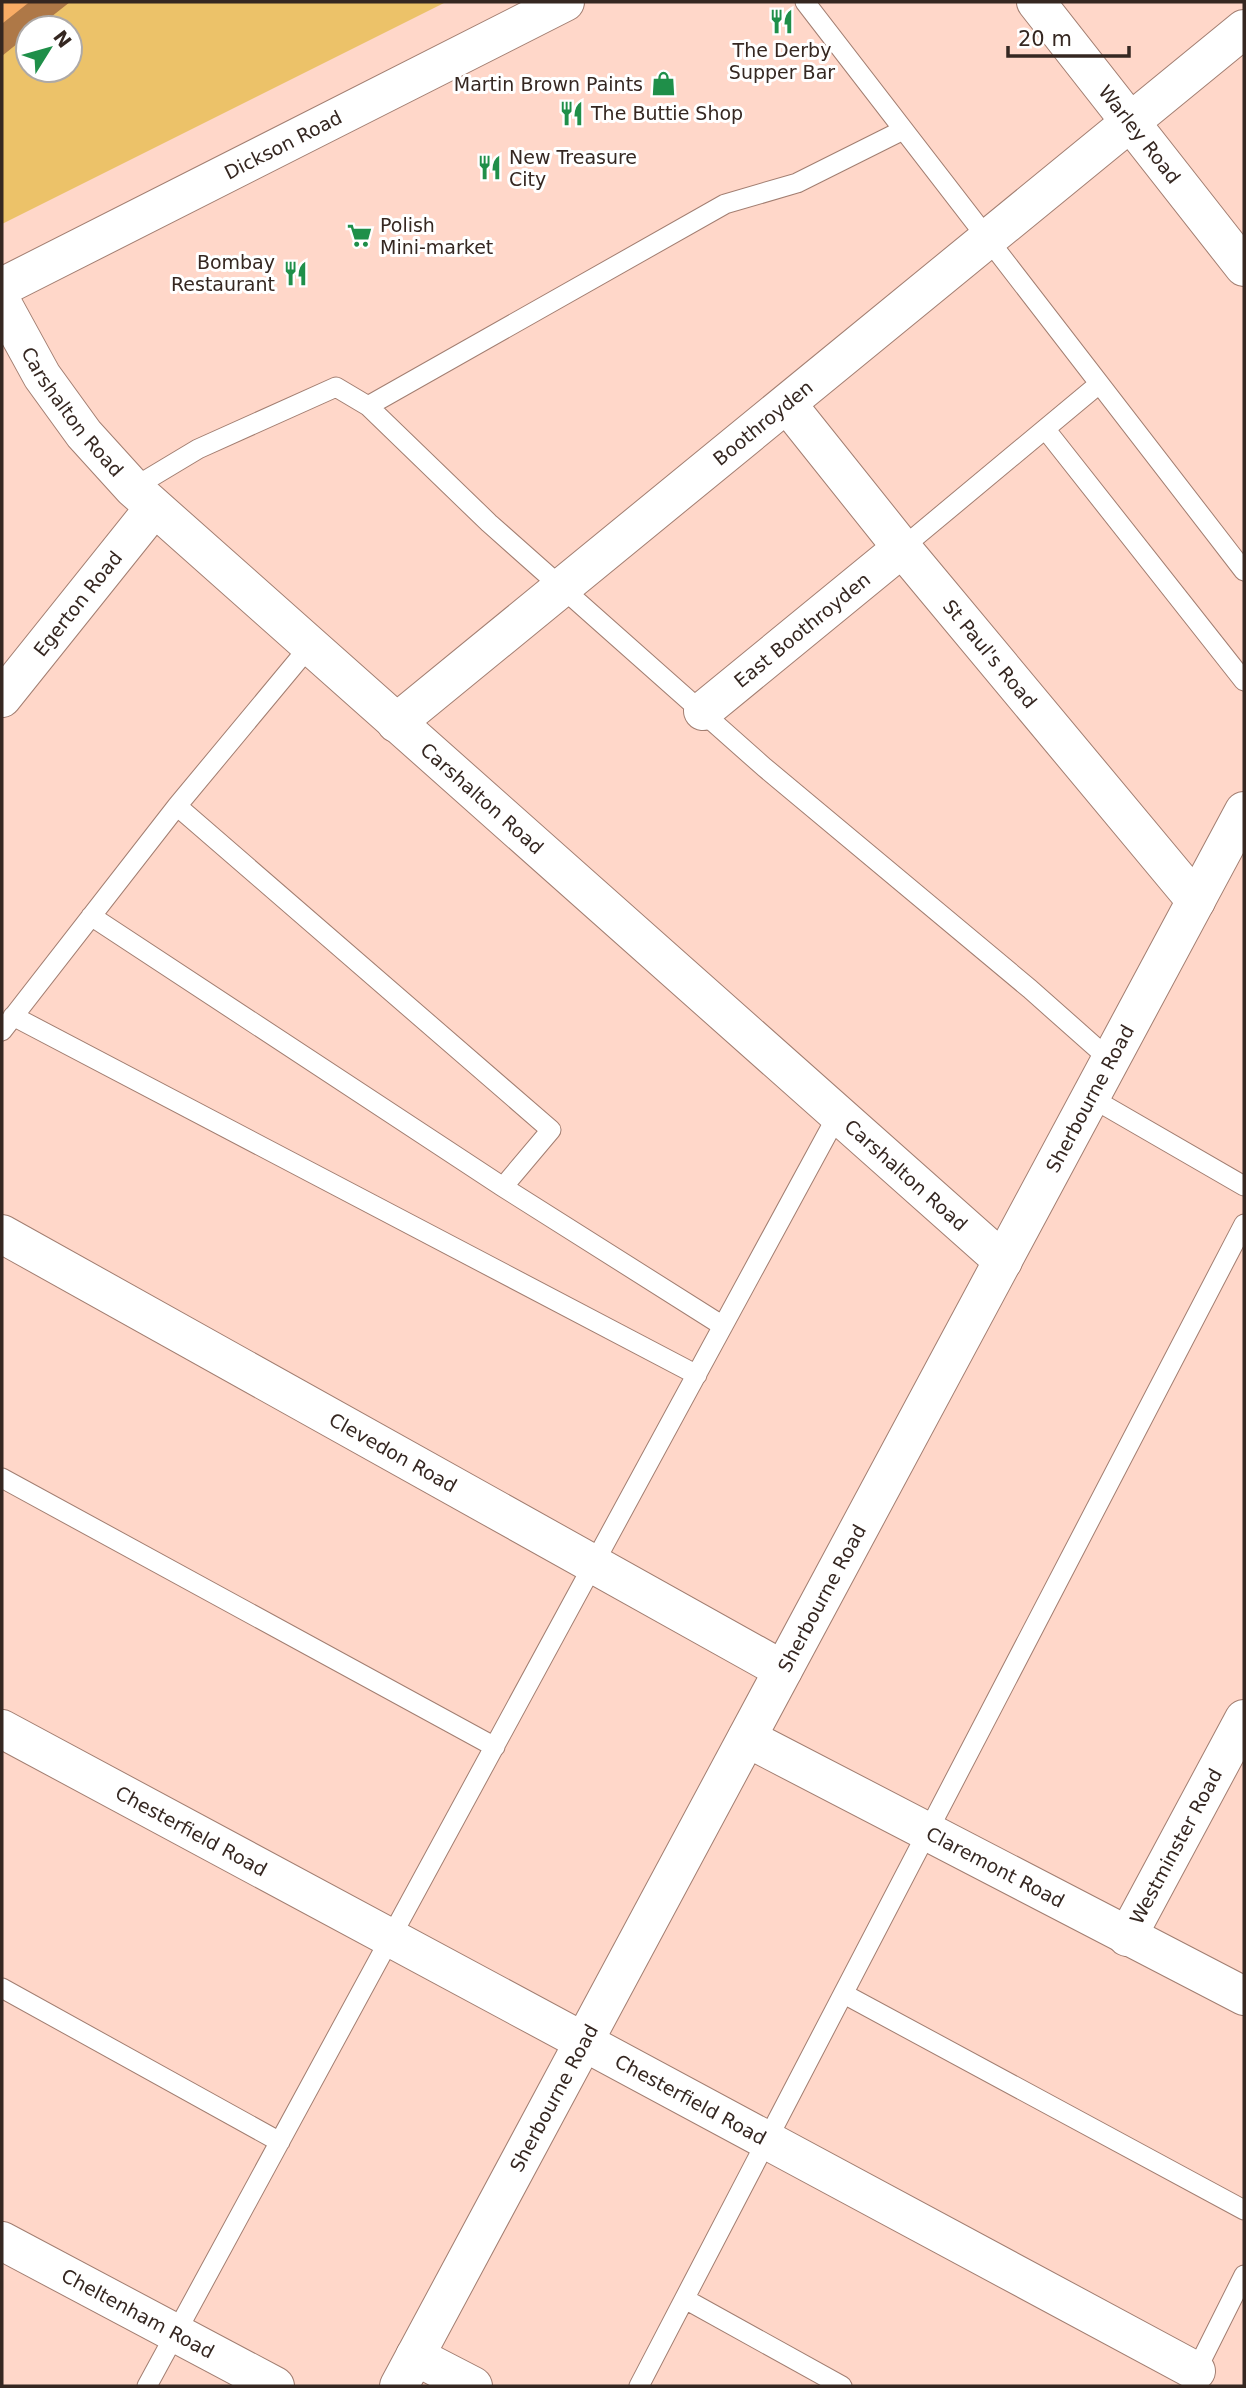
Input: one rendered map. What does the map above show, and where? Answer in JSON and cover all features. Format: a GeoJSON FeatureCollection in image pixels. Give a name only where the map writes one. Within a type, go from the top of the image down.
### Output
{"type":"FeatureCollection","features":[{"type":"Feature","properties":{"kind":"street","name":"Dickson Road"},"geometry":{"type":"LineString","coordinates":[[2,287],[565,2]]}},
{"type":"Feature","properties":{"kind":"street","name":"Warley Road"},"geometry":{"type":"LineString","coordinates":[[1036,2],[1244,267]]}},
{"type":"Feature","properties":{"kind":"street","name":"Boothroyden"},"geometry":{"type":"LineString","coordinates":[[396,723],[1244,29]]}},
{"type":"Feature","properties":{"kind":"street","name":"Carshalton Road"},"geometry":{"type":"LineString","coordinates":[[2,303],[43,376],[84,434],[143,498],[1003,1261]]}},
{"type":"Feature","properties":{"kind":"street","name":"St Paul's Road"},"geometry":{"type":"LineString","coordinates":[[787,404],[902,548],[1196,901]]}},
{"type":"Feature","properties":{"kind":"street","name":"Egerton Road"},"geometry":{"type":"LineString","coordinates":[[2,698],[143,498]]}},
{"type":"Feature","properties":{"kind":"street","name":"East Boothroyden"},"geometry":{"type":"LineString","coordinates":[[703,711],[902,548]]}},
{"type":"Feature","properties":{"kind":"street","name":"Sherbourne Road"},"geometry":{"type":"LineString","coordinates":[[407,2371],[1244,811]]}},
{"type":"Feature","properties":{"kind":"street","name":"Clevedon Road"},"geometry":{"type":"LineString","coordinates":[[2,1234],[592,1566],[783,1670]]}},
{"type":"Feature","properties":{"kind":"street","name":"Westminster Road"},"geometry":{"type":"LineString","coordinates":[[1127,1937],[1244,1719]]}},
{"type":"Feature","properties":{"kind":"street","name":"Chesterfield Road"},"geometry":{"type":"LineString","coordinates":[[2,1729],[1196,2371]]}},
{"type":"Feature","properties":{"kind":"street","name":"Claremont Road"},"geometry":{"type":"LineString","coordinates":[[747,1738],[1244,1996]]}},
{"type":"Feature","properties":{"kind":"street","name":"Cheltenham Road"},"geometry":{"type":"LineString","coordinates":[[2,2241],[275,2386]]}},
{"type":"Feature","properties":{"kind":"street"},"geometry":{"type":"LineString","coordinates":[[407,2371],[473,2386]]}},
{"type":"Feature","properties":{"kind":"lane"},"geometry":{"type":"LineString","coordinates":[[805,2],[1244,571]]}},
{"type":"Feature","properties":{"kind":"lane"},"geometry":{"type":"LineString","coordinates":[[368,406],[725,204],[797,183],[903,130]]}},
{"type":"Feature","properties":{"kind":"lane"},"geometry":{"type":"LineString","coordinates":[[902,548],[1099,384]]}},
{"type":"Feature","properties":{"kind":"lane"},"geometry":{"type":"LineString","coordinates":[[143,498],[198,449],[336,387],[368,406],[489,523],[562,588],[1110,1060]]}},
{"type":"Feature","properties":{"kind":"lane"},"geometry":{"type":"LineString","coordinates":[[1046,430],[1244,681]]}},
{"type":"Feature","properties":{"kind":"lane"},"geometry":{"type":"LineString","coordinates":[[309,647],[177,806],[7,1023],[697,1375]]}},
{"type":"Feature","properties":{"kind":"lane"},"geometry":{"type":"LineString","coordinates":[[177,806],[551,1130],[503,1187]]}},
{"type":"Feature","properties":{"kind":"lane"},"geometry":{"type":"LineString","coordinates":[[91,916],[503,1187],[723,1326]]}},
{"type":"Feature","properties":{"kind":"lane"},"geometry":{"type":"LineString","coordinates":[[1090,1097],[1244,1186]]}},
{"type":"Feature","properties":{"kind":"lane"},"geometry":{"type":"LineString","coordinates":[[147,2386],[837,1116]]}},
{"type":"Feature","properties":{"kind":"lane"},"geometry":{"type":"LineString","coordinates":[[639,2386],[1244,1224]]}},
{"type":"Feature","properties":{"kind":"lane"},"geometry":{"type":"LineString","coordinates":[[2,1478],[495,1747]]}},
{"type":"Feature","properties":{"kind":"lane"},"geometry":{"type":"LineString","coordinates":[[2,1988],[280,2142]]}},
{"type":"Feature","properties":{"kind":"lane"},"geometry":{"type":"LineString","coordinates":[[844,1994],[1244,2210]]}},
{"type":"Feature","properties":{"kind":"lane"},"geometry":{"type":"LineString","coordinates":[[1196,2371],[1244,2275]]}},
{"type":"Feature","properties":{"kind":"lane"},"geometry":{"type":"LineString","coordinates":[[685,2299],[842,2386]]}},
{"type":"Feature","properties":{"kind":"shaded area"},"geometry":{"type":"Polygon","coordinates":[[[2,2],[446,2],[2,224],[2,2]]]}},
{"type":"Feature","properties":{"kind":"building"},"geometry":{"type":"Polygon","coordinates":[[[2,2],[31,2],[14,14],[2,25],[2,2]]]}},
{"type":"Feature","properties":{"kind":"place","name":"The Derby Supper Bar"},"geometry":{"type":"Point","coordinates":[782,22]}},
{"type":"Feature","properties":{"kind":"place","name":"Martin Brown Paints"},"geometry":{"type":"Point","coordinates":[663,84]}},
{"type":"Feature","properties":{"kind":"place","name":"The Buttie Shop"},"geometry":{"type":"Point","coordinates":[571,113]}},
{"type":"Feature","properties":{"kind":"place","name":"New Treasure City"},"geometry":{"type":"Point","coordinates":[489,168]}},
{"type":"Feature","properties":{"kind":"place","name":"Polish Mini-market"},"geometry":{"type":"Point","coordinates":[360,236]}},
{"type":"Feature","properties":{"kind":"place","name":"Bombay Restaurant"},"geometry":{"type":"Point","coordinates":[295,273]}}]}
